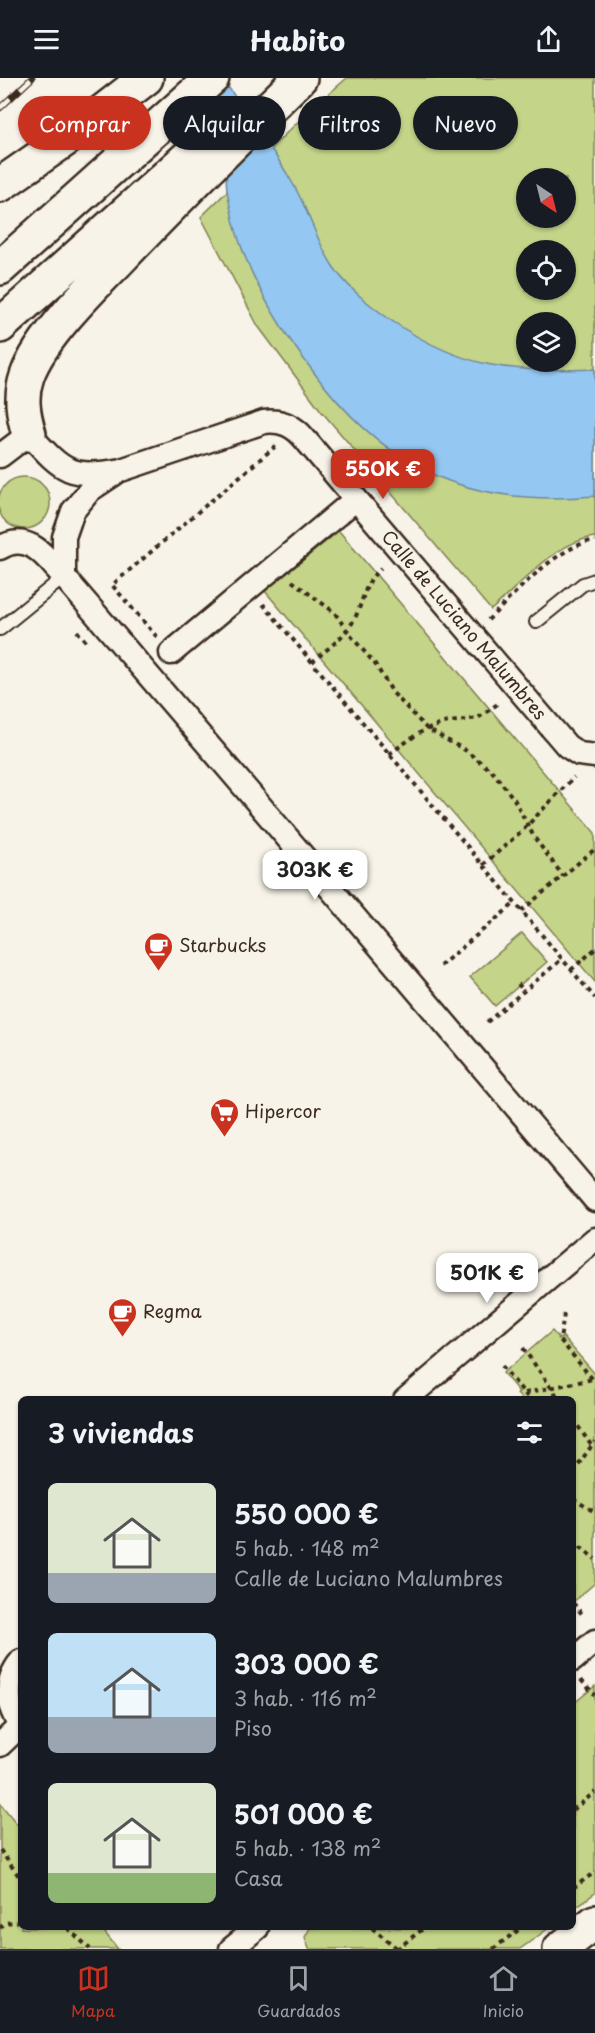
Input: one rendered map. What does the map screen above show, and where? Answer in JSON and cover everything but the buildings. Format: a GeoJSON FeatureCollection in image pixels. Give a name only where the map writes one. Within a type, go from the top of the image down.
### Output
{"type":"FeatureCollection","features":[{"type":"Feature","properties":{"kind":"main road"},"geometry":{"type":"LineString","coordinates":[[0,185],[69,137],[146,78]]}},
{"type":"Feature","properties":{"kind":"main road"},"geometry":{"type":"LineString","coordinates":[[0,268],[212,78]]}},
{"type":"Feature","properties":{"kind":"main road"},"geometry":{"type":"LineString","coordinates":[[0,326],[203,158],[290,80]]}},
{"type":"Feature","properties":{"kind":"main road"},"geometry":{"type":"LineString","coordinates":[[29,434],[24,416],[23,391],[27,374],[44,345],[203,158]]}},
{"type":"Feature","properties":{"kind":"main road"},"geometry":{"type":"LineString","coordinates":[[560,1949],[595,1922]]}},
{"type":"Feature","properties":{"kind":"main road"},"geometry":{"type":"LineString","coordinates":[[591,1949],[595,1946]]}},
{"type":"Feature","properties":{"kind":"street","name":"Calle de Luciano Malumbres"},"geometry":{"type":"LineString","coordinates":[[29,434],[56,462],[70,471],[84,475],[121,470],[257,424],[279,422],[290,425],[300,433],[567,746],[579,754],[595,756]]}},
{"type":"Feature","properties":{"kind":"street"},"geometry":{"type":"LineString","coordinates":[[0,456],[29,434]]}},
{"type":"Feature","properties":{"kind":"street","name":"Calle de Luciano Malumbres"},"geometry":{"type":"LineString","coordinates":[[64,577],[64,537],[74,511],[90,490],[121,470]]}},
{"type":"Feature","properties":{"kind":"street"},"geometry":{"type":"LineString","coordinates":[[171,653],[356,499]]}},
{"type":"Feature","properties":{"kind":"street"},"geometry":{"type":"LineString","coordinates":[[0,548],[28,543],[43,554],[64,577],[595,1200]]}},
{"type":"Feature","properties":{"kind":"street"},"geometry":{"type":"LineString","coordinates":[[410,1396],[595,1239]]}},
{"type":"Feature","properties":{"kind":"street"},"geometry":{"type":"LineString","coordinates":[[577,1669],[595,1641]]}},
{"type":"Feature","properties":{"kind":"street"},"geometry":{"type":"LineString","coordinates":[[18,1664],[9,1683],[8,1698],[12,1713],[18,1722]]}},
{"type":"Feature","properties":{"kind":"street"},"geometry":{"type":"LineString","coordinates":[[0,1745],[18,1729]]}},
{"type":"Feature","properties":{"kind":"street"},"geometry":{"type":"LineString","coordinates":[[231,1949],[252,1935]]}},
{"type":"Feature","properties":{"kind":"lane"},"geometry":{"type":"LineString","coordinates":[[0,629],[64,577]]}},
{"type":"Feature","properties":{"kind":"lane"},"geometry":{"type":"LineString","coordinates":[[536,622],[583,584],[595,580]]}},
{"type":"Feature","properties":{"kind":"path"},"geometry":{"type":"LineString","coordinates":[[171,653],[112,585],[278,443]]}},
{"type":"Feature","properties":{"kind":"path"},"geometry":{"type":"LineString","coordinates":[[472,634],[557,557],[583,542],[595,540]]}},
{"type":"Feature","properties":{"kind":"path"},"geometry":{"type":"LineString","coordinates":[[278,564],[295,584],[334,612],[375,664],[393,693],[427,729],[485,764],[508,789],[534,837],[563,876]]}},
{"type":"Feature","properties":{"kind":"path"},"geometry":{"type":"LineString","coordinates":[[312,662],[356,618],[368,583],[381,568]]}},
{"type":"Feature","properties":{"kind":"path"},"geometry":{"type":"LineString","coordinates":[[249,588],[595,998]]}},
{"type":"Feature","properties":{"kind":"path"},"geometry":{"type":"LineString","coordinates":[[389,754],[427,729],[453,720],[478,717],[499,703]]}},
{"type":"Feature","properties":{"kind":"path"},"geometry":{"type":"LineString","coordinates":[[483,865],[528,825],[574,777]]}},
{"type":"Feature","properties":{"kind":"path"},"geometry":{"type":"LineString","coordinates":[[522,911],[595,849]]}},
{"type":"Feature","properties":{"kind":"path"},"geometry":{"type":"LineString","coordinates":[[440,966],[515,903]]}},
{"type":"Feature","properties":{"kind":"path"},"geometry":{"type":"LineString","coordinates":[[571,970],[595,949]]}},
{"type":"Feature","properties":{"kind":"path"},"geometry":{"type":"LineString","coordinates":[[487,1022],[562,959]]}},
{"type":"Feature","properties":{"kind":"path"},"geometry":{"type":"LineString","coordinates":[[518,984],[524,991]]}},
{"type":"Feature","properties":{"kind":"path"},"geometry":{"type":"LineString","coordinates":[[564,1314],[560,1340],[594,1381]]}},
{"type":"Feature","properties":{"kind":"path"},"geometry":{"type":"LineString","coordinates":[[523,1348],[557,1396]]}},
{"type":"Feature","properties":{"kind":"path"},"geometry":{"type":"LineString","coordinates":[[502,1366],[527,1396]]}},
{"type":"Feature","properties":{"kind":"path"},"geometry":{"type":"LineString","coordinates":[[525,1393],[594,1381]]}},
{"type":"Feature","properties":{"kind":"path"},"geometry":{"type":"LineString","coordinates":[[576,1423],[592,1445]]}},
{"type":"Feature","properties":{"kind":"path"},"geometry":{"type":"LineString","coordinates":[[576,1468],[595,1441]]}},
{"type":"Feature","properties":{"kind":"path"},"geometry":{"type":"LineString","coordinates":[[576,1501],[595,1512]]}},
{"type":"Feature","properties":{"kind":"path"},"geometry":{"type":"LineString","coordinates":[[576,1543],[595,1559]]}},
{"type":"Feature","properties":{"kind":"path"},"geometry":{"type":"LineString","coordinates":[[576,1607],[583,1615]]}},
{"type":"Feature","properties":{"kind":"path"},"geometry":{"type":"LineString","coordinates":[[577,1669],[595,1695]]}},
{"type":"Feature","properties":{"kind":"path"},"geometry":{"type":"LineString","coordinates":[[576,1807],[595,1792]]}},
{"type":"Feature","properties":{"kind":"path"},"geometry":{"type":"LineString","coordinates":[[0,1850],[18,1875]]}},
{"type":"Feature","properties":{"kind":"path"},"geometry":{"type":"LineString","coordinates":[[576,1886],[595,1872]]}},
{"type":"Feature","properties":{"kind":"path"},"geometry":{"type":"LineString","coordinates":[[0,1928],[5,1923],[18,1921]]}},
{"type":"Feature","properties":{"kind":"path"},"geometry":{"type":"LineString","coordinates":[[70,1930],[90,1949]]}},
{"type":"Feature","properties":{"kind":"path"},"geometry":{"type":"LineString","coordinates":[[374,1930],[398,1949],[422,1930]]}},
{"type":"Feature","properties":{"kind":"path"},"geometry":{"type":"LineString","coordinates":[[493,1949],[518,1930]]}},
{"type":"Feature","properties":{"kind":"green space"},"geometry":{"type":"Polygon","coordinates":[[[347,78],[595,78],[595,537],[581,540],[553,555],[491,610],[322,412],[258,326],[201,217],[269,150],[286,150],[286,134],[298,122],[298,150],[401,150],[401,96],[326,96],[347,78]]]}},
{"type":"Feature","properties":{"kind":"green space"},"geometry":{"type":"Polygon","coordinates":[[[19,477],[29,477],[39,481],[46,488],[50,498],[50,508],[46,518],[39,525],[29,529],[19,529],[9,525],[-1,510],[-1,496],[2,488],[9,481],[19,477]]]}},
{"type":"Feature","properties":{"kind":"green space"},"geometry":{"type":"Polygon","coordinates":[[[339,531],[595,833],[595,982],[265,591],[339,531]]]}},
{"type":"Feature","properties":{"kind":"green space"},"geometry":{"type":"Polygon","coordinates":[[[522,933],[547,962],[495,1006],[470,977],[522,933]]]}},
{"type":"Feature","properties":{"kind":"green space"},"geometry":{"type":"Polygon","coordinates":[[[552,1331],[559,1339],[563,1337],[595,1374],[595,1583],[576,1599],[576,1396],[519,1396],[517,1394],[519,1392],[503,1373],[552,1331]]]}},
{"type":"Feature","properties":{"kind":"green space"},"geometry":{"type":"Polygon","coordinates":[[[595,1686],[595,1893],[576,1907],[576,1702],[595,1686]]]}},
{"type":"Feature","properties":{"kind":"green space"},"geometry":{"type":"Polygon","coordinates":[[[0,1803],[18,1825],[18,1930],[103,1930],[118,1949],[0,1949],[0,1803]]]}},
{"type":"Feature","properties":{"kind":"green space"},"geometry":{"type":"Polygon","coordinates":[[[309,1930],[546,1930],[520,1949],[309,1949],[305,1937],[309,1930]]]}},
{"type":"Feature","properties":{"kind":"water"},"geometry":{"type":"Polygon","coordinates":[[[222,78],[235,96],[201,96],[200,94],[222,78]]]}},
{"type":"Feature","properties":{"kind":"water"},"geometry":{"type":"Polygon","coordinates":[[[222,150],[272,150],[299,194],[323,249],[341,277],[376,309],[418,337],[466,359],[516,368],[516,372],[576,372],[576,370],[595,369],[595,496],[548,498],[506,495],[466,487],[430,473],[397,454],[365,429],[335,399],[306,362],[277,320],[260,290],[234,224],[227,190],[222,150]]]}},
{"type":"Feature","properties":{"kind":"railway"},"geometry":{"type":"LineString","coordinates":[[0,108],[32,78]]}},
{"type":"Feature","properties":{"kind":"place","name":"Starbucks"},"geometry":{"type":"Point","coordinates":[158,972]}},
{"type":"Feature","properties":{"kind":"place","name":"Hipercor"},"geometry":{"type":"Point","coordinates":[224,1138]}},
{"type":"Feature","properties":{"kind":"place","name":"Regma"},"geometry":{"type":"Point","coordinates":[122,1338]}}]}
